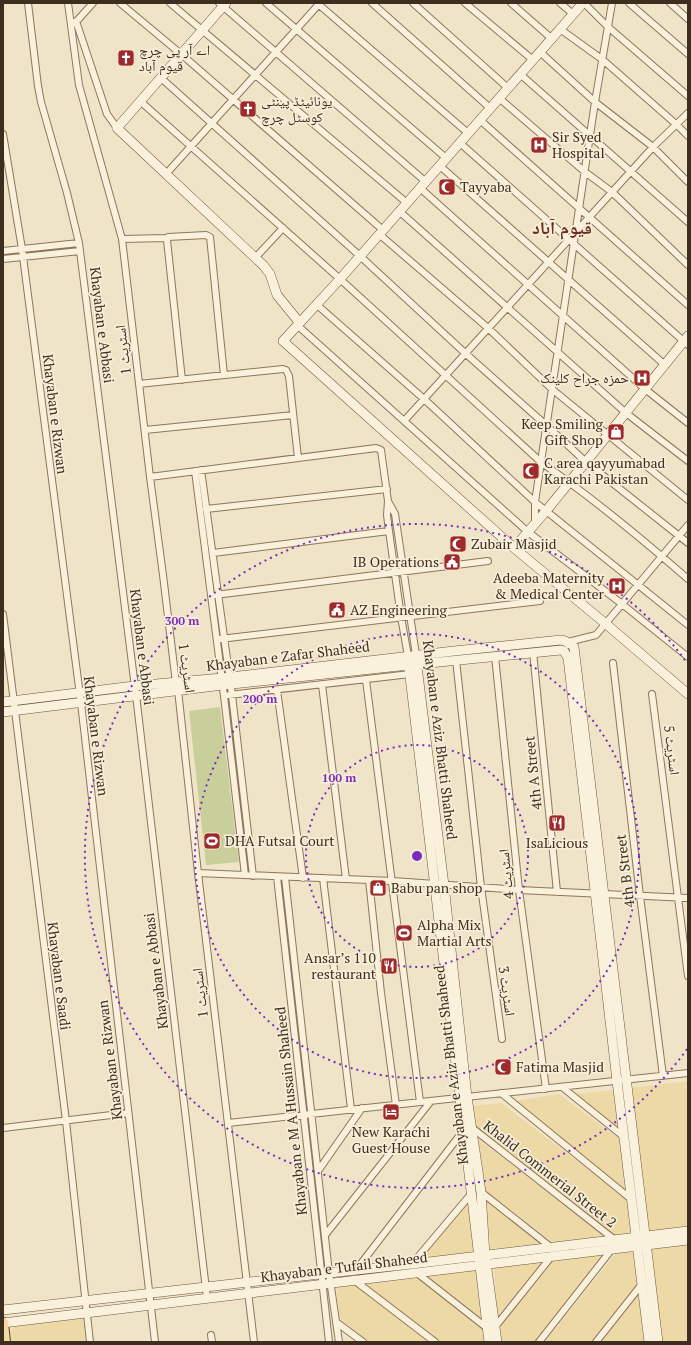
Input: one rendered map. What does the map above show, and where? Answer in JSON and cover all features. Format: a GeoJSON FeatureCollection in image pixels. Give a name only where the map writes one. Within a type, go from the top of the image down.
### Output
{"type":"FeatureCollection","features":[{"type":"Feature","properties":{"kind":"main road"},"geometry":{"type":"LineString","coordinates":[[3,1323],[5,1342]]}},
{"type":"Feature","properties":{"kind":"street","name":"Khayaban e Abbasi"},"geometry":{"type":"LineString","coordinates":[[28,3],[39,94],[67,193],[79,243],[137,691],[208,1297]]}},
{"type":"Feature","properties":{"kind":"street","name":"اسٹریٹ 1"},"geometry":{"type":"LineString","coordinates":[[68,3],[79,85],[122,239],[174,687],[198,873],[254,1342]]}},
{"type":"Feature","properties":{"kind":"street"},"geometry":{"type":"LineString","coordinates":[[71,27],[93,3]]}},
{"type":"Feature","properties":{"kind":"street"},"geometry":{"type":"LineString","coordinates":[[120,3],[181,54],[381,232],[488,328],[553,390],[688,500]]}},
{"type":"Feature","properties":{"kind":"street"},"geometry":{"type":"LineString","coordinates":[[170,3],[407,203]]}},
{"type":"Feature","properties":{"kind":"street"},"geometry":{"type":"LineString","coordinates":[[266,3],[446,158]]}},
{"type":"Feature","properties":{"kind":"street"},"geometry":{"type":"LineString","coordinates":[[372,3],[490,108]]}},
{"type":"Feature","properties":{"kind":"street"},"geometry":{"type":"LineString","coordinates":[[412,3],[508,88]]}},
{"type":"Feature","properties":{"kind":"street"},"geometry":{"type":"LineString","coordinates":[[465,3],[533,60]]}},
{"type":"Feature","properties":{"kind":"street"},"geometry":{"type":"LineString","coordinates":[[511,3],[552,38]]}},
{"type":"Feature","properties":{"kind":"street"},"geometry":{"type":"LineString","coordinates":[[560,3],[573,14]]}},
{"type":"Feature","properties":{"kind":"street"},"geometry":{"type":"LineString","coordinates":[[688,96],[607,26],[583,3],[340,279],[283,341],[514,548],[688,694]]}},
{"type":"Feature","properties":{"kind":"street"},"geometry":{"type":"LineString","coordinates":[[535,524],[535,502],[595,102],[612,3]]}},
{"type":"Feature","properties":{"kind":"street"},"geometry":{"type":"LineString","coordinates":[[629,3],[688,54]]}},
{"type":"Feature","properties":{"kind":"street"},"geometry":{"type":"LineString","coordinates":[[670,3],[688,19]]}},
{"type":"Feature","properties":{"kind":"street"},"geometry":{"type":"LineString","coordinates":[[117,128],[202,30],[222,4],[423,185],[527,285],[645,389],[688,423]]}},
{"type":"Feature","properties":{"kind":"street"},"geometry":{"type":"LineString","coordinates":[[166,174],[319,4],[468,133]]}},
{"type":"Feature","properties":{"kind":"street"},"geometry":{"type":"LineString","coordinates":[[76,21],[107,114],[117,128],[256,257],[270,274],[277,295],[298,324],[528,532],[688,657]]}},
{"type":"Feature","properties":{"kind":"street"},"geometry":{"type":"LineString","coordinates":[[560,29],[603,60],[688,136]]}},
{"type":"Feature","properties":{"kind":"street"},"geometry":{"type":"LineString","coordinates":[[540,52],[595,102],[653,147],[688,182]]}},
{"type":"Feature","properties":{"kind":"street"},"geometry":{"type":"LineString","coordinates":[[520,74],[688,222]]}},
{"type":"Feature","properties":{"kind":"street"},"geometry":{"type":"LineString","coordinates":[[160,78],[360,256],[465,354],[586,462],[688,543]]}},
{"type":"Feature","properties":{"kind":"street"},"geometry":{"type":"LineString","coordinates":[[499,98],[585,172],[612,192],[688,265]]}},
{"type":"Feature","properties":{"kind":"street"},"geometry":{"type":"LineString","coordinates":[[140,101],[340,279],[542,463],[569,482],[688,579]]}},
{"type":"Feature","properties":{"kind":"street"},"geometry":{"type":"LineString","coordinates":[[404,421],[653,147],[688,113]]}},
{"type":"Feature","properties":{"kind":"street"},"geometry":{"type":"LineString","coordinates":[[480,120],[688,305]]}},
{"type":"Feature","properties":{"kind":"street","name":"Khayaban e Rizwan"},"geometry":{"type":"LineString","coordinates":[[3,134],[22,249],[80,703],[155,1342]]}},
{"type":"Feature","properties":{"kind":"street"},"geometry":{"type":"LineString","coordinates":[[460,143],[568,240],[687,341],[665,365],[608,436],[514,548]]}},
{"type":"Feature","properties":{"kind":"street"},"geometry":{"type":"LineString","coordinates":[[440,166],[665,365]]}},
{"type":"Feature","properties":{"kind":"street"},"geometry":{"type":"LineString","coordinates":[[399,211],[626,412],[688,461]]}},
{"type":"Feature","properties":{"kind":"street"},"geometry":{"type":"LineString","coordinates":[[256,257],[283,228]]}},
{"type":"Feature","properties":{"kind":"street"},"geometry":{"type":"LineString","coordinates":[[122,239],[206,235],[210,238],[224,375]]}},
{"type":"Feature","properties":{"kind":"street"},"geometry":{"type":"LineString","coordinates":[[167,238],[182,380]]}},
{"type":"Feature","properties":{"kind":"street"},"geometry":{"type":"LineString","coordinates":[[3,251],[79,243]]}},
{"type":"Feature","properties":{"kind":"street"},"geometry":{"type":"LineString","coordinates":[[3,259],[80,251]]}},
{"type":"Feature","properties":{"kind":"street"},"geometry":{"type":"LineString","coordinates":[[316,304],[424,398],[535,502],[688,625]]}},
{"type":"Feature","properties":{"kind":"street"},"geometry":{"type":"LineString","coordinates":[[139,384],[283,369],[286,370],[289,376],[298,458],[150,477]]}},
{"type":"Feature","properties":{"kind":"street"},"geometry":{"type":"LineString","coordinates":[[145,430],[293,415]]}},
{"type":"Feature","properties":{"kind":"street","name":"Khayaban e Aziz Bhatti Shaheed"},"geometry":{"type":"LineString","coordinates":[[298,458],[376,448],[382,452],[387,489],[389,531],[401,617],[412,660],[410,674],[440,885]]}},
{"type":"Feature","properties":{"kind":"street"},"geometry":{"type":"LineString","coordinates":[[198,471],[213,553],[224,638],[226,681],[224,696],[245,875]]}},
{"type":"Feature","properties":{"kind":"street"},"geometry":{"type":"LineString","coordinates":[[198,471],[216,639],[226,681],[232,695],[253,876]]}},
{"type":"Feature","properties":{"kind":"street"},"geometry":{"type":"LineString","coordinates":[[206,509],[387,489]]}},
{"type":"Feature","properties":{"kind":"street","name":"Khayaban e Aziz Bhatti Shaheed"},"geometry":{"type":"LineString","coordinates":[[388,501],[395,514],[410,616],[412,660],[440,885],[467,1129],[471,1194],[483,1260],[491,1328],[489,1342]]}},
{"type":"Feature","properties":{"kind":"street"},"geometry":{"type":"LineString","coordinates":[[412,660],[456,660],[533,652],[564,651],[572,645],[572,641],[596,635],[688,525]]}},
{"type":"Feature","properties":{"kind":"street"},"geometry":{"type":"LineString","coordinates":[[213,553],[389,531]]}},
{"type":"Feature","properties":{"kind":"street"},"geometry":{"type":"LineString","coordinates":[[211,595],[403,572],[488,560]]}},
{"type":"Feature","properties":{"kind":"street"},"geometry":{"type":"LineString","coordinates":[[216,639],[540,601]]}},
{"type":"Feature","properties":{"kind":"street","name":"Khayaban e Saadi"},"geometry":{"type":"LineString","coordinates":[[3,614],[66,1121],[90,1342]]}},
{"type":"Feature","properties":{"kind":"street"},"geometry":{"type":"LineString","coordinates":[[412,660],[562,640],[572,645]]}},
{"type":"Feature","properties":{"kind":"street"},"geometry":{"type":"LineString","coordinates":[[572,645],[621,1080],[641,1241],[658,1342]]}},
{"type":"Feature","properties":{"kind":"street"},"geometry":{"type":"LineString","coordinates":[[564,651],[568,658],[600,894]]}},
{"type":"Feature","properties":{"kind":"street","name":"4th A Street"},"geometry":{"type":"LineString","coordinates":[[533,652],[557,892]]}},
{"type":"Feature","properties":{"kind":"street","name":"اسٹریٹ 4"},"geometry":{"type":"LineString","coordinates":[[495,656],[519,890],[546,1089]]}},
{"type":"Feature","properties":{"kind":"street","name":"Khayaban e Zafar Shaheed"},"geometry":{"type":"LineString","coordinates":[[3,702],[78,693],[137,691],[412,660]]}},
{"type":"Feature","properties":{"kind":"street","name":"اسٹریٹ 3"},"geometry":{"type":"LineString","coordinates":[[456,660],[481,887],[502,1039]]}},
{"type":"Feature","properties":{"kind":"street","name":"4th B Street"},"geometry":{"type":"LineString","coordinates":[[613,663],[663,1076]]}},
{"type":"Feature","properties":{"kind":"street"},"geometry":{"type":"LineString","coordinates":[[224,696],[410,674]]}},
{"type":"Feature","properties":{"kind":"street"},"geometry":{"type":"LineString","coordinates":[[366,680],[420,1102]]}},
{"type":"Feature","properties":{"kind":"street"},"geometry":{"type":"LineString","coordinates":[[322,685],[346,879]]}},
{"type":"Feature","properties":{"kind":"street"},"geometry":{"type":"LineString","coordinates":[[277,690],[303,878]]}},
{"type":"Feature","properties":{"kind":"street"},"geometry":{"type":"LineString","coordinates":[[3,712],[80,703],[137,691]]}},
{"type":"Feature","properties":{"kind":"street","name":"اسٹریٹ 5"},"geometry":{"type":"LineString","coordinates":[[652,694],[688,976]]}},
{"type":"Feature","properties":{"kind":"street"},"geometry":{"type":"LineString","coordinates":[[198,873],[392,881],[519,890],[688,898]]}},
{"type":"Feature","properties":{"kind":"street","name":"Khayaban e M A Hussain Shaheed"},"geometry":{"type":"LineString","coordinates":[[277,877],[304,1114],[325,1273],[336,1322],[338,1342]]}},
{"type":"Feature","properties":{"kind":"street","name":"Khayaban e M A Hussain Shaheed"},"geometry":{"type":"LineString","coordinates":[[285,877],[326,1234],[325,1273]]}},
{"type":"Feature","properties":{"kind":"street"},"geometry":{"type":"LineString","coordinates":[[323,878],[351,1110]]}},
{"type":"Feature","properties":{"kind":"street"},"geometry":{"type":"LineString","coordinates":[[369,880],[381,993],[396,1105]]}},
{"type":"Feature","properties":{"kind":"street"},"geometry":{"type":"LineString","coordinates":[[228,1123],[688,1073]]}},
{"type":"Feature","properties":{"kind":"street"},"geometry":{"type":"LineString","coordinates":[[621,1080],[624,1137],[631,1199],[641,1241],[642,1284],[649,1342]]}},
{"type":"Feature","properties":{"kind":"street"},"geometry":{"type":"LineString","coordinates":[[562,1087],[624,1137]]}},
{"type":"Feature","properties":{"kind":"street"},"geometry":{"type":"LineString","coordinates":[[501,1093],[631,1199]]}},
{"type":"Feature","properties":{"kind":"street"},"geometry":{"type":"LineString","coordinates":[[326,1234],[431,1101]]}},
{"type":"Feature","properties":{"kind":"street"},"geometry":{"type":"LineString","coordinates":[[318,1172],[362,1108]]}},
{"type":"Feature","properties":{"kind":"street"},"geometry":{"type":"LineString","coordinates":[[3,1128],[128,1113]]}},
{"type":"Feature","properties":{"kind":"street","name":"Khayaban e Aziz Bhatti Shaheed"},"geometry":{"type":"LineString","coordinates":[[467,1129],[481,1192],[483,1260]]}},
{"type":"Feature","properties":{"kind":"street","name":"Khalid Commerial Street 2"},"geometry":{"type":"LineString","coordinates":[[356,1270],[467,1129],[613,1244],[539,1342]]}},
{"type":"Feature","properties":{"kind":"street"},"geometry":{"type":"LineString","coordinates":[[471,1194],[415,1269],[491,1328],[552,1252],[481,1192]]}},
{"type":"Feature","properties":{"kind":"street","name":"Khayaban e Tufail Shaheed"},"geometry":{"type":"LineString","coordinates":[[3,1323],[354,1280],[415,1269],[641,1241],[688,1232]]}},
{"type":"Feature","properties":{"kind":"street","name":"Khayaban e Tufail Shaheed"},"geometry":{"type":"LineString","coordinates":[[641,1241],[688,1240]]}},
{"type":"Feature","properties":{"kind":"street","name":"Khayaban e Tufail Shaheed"},"geometry":{"type":"LineString","coordinates":[[3,1310],[325,1273],[356,1270],[415,1269]]}},
{"type":"Feature","properties":{"kind":"street"},"geometry":{"type":"LineString","coordinates":[[354,1280],[435,1342]]}},
{"type":"Feature","properties":{"kind":"street","name":"Khayaban e M A Hussain Shaheed"},"geometry":{"type":"LineString","coordinates":[[327,1283],[329,1342]]}},
{"type":"Feature","properties":{"kind":"street"},"geometry":{"type":"LineString","coordinates":[[596,1342],[642,1284]]}},
{"type":"Feature","properties":{"kind":"street"},"geometry":{"type":"LineString","coordinates":[[336,1322],[362,1342]]}},
{"type":"Feature","properties":{"kind":"street","name":"Khayaban e Aziz Bhatti Shaheed"},"geometry":{"type":"LineString","coordinates":[[491,1328],[497,1342]]}},
{"type":"Feature","properties":{"kind":"street"},"geometry":{"type":"LineString","coordinates":[[211,1335],[212,1342]]}},
{"type":"Feature","properties":{"kind":"green space"},"geometry":{"type":"Polygon","coordinates":[[[220,707],[239,862],[206,865],[189,711],[220,707]]]}},
{"type":"Feature","properties":{"kind":"sand"},"geometry":{"type":"Polygon","coordinates":[[[688,1081],[688,1228],[648,1232],[630,1088],[688,1081]]]}},
{"type":"Feature","properties":{"kind":"sand"},"geometry":{"type":"Polygon","coordinates":[[[614,1090],[619,1131],[575,1094],[614,1090]]]}},
{"type":"Feature","properties":{"kind":"sand"},"geometry":{"type":"Polygon","coordinates":[[[559,1094],[622,1141],[626,1189],[621,1187],[516,1101],[559,1094]]]}},
{"type":"Feature","properties":{"kind":"sand"},"geometry":{"type":"Polygon","coordinates":[[[501,1103],[628,1200],[632,1235],[614,1236],[475,1126],[472,1106],[501,1103]]]}},
{"type":"Feature","properties":{"kind":"sand"},"geometry":{"type":"Polygon","coordinates":[[[478,1139],[606,1237],[554,1243],[485,1190],[478,1139]]]}},
{"type":"Feature","properties":{"kind":"sand"},"geometry":{"type":"Polygon","coordinates":[[[485,1200],[544,1245],[491,1249],[485,1200]]]}},
{"type":"Feature","properties":{"kind":"sand"},"geometry":{"type":"Polygon","coordinates":[[[469,1203],[475,1253],[420,1259],[469,1203]]]}},
{"type":"Feature","properties":{"kind":"sand"},"geometry":{"type":"Polygon","coordinates":[[[688,1245],[688,1342],[662,1342],[650,1249],[688,1245]]]}},
{"type":"Feature","properties":{"kind":"sand"},"geometry":{"type":"Polygon","coordinates":[[[634,1251],[638,1283],[591,1342],[545,1342],[615,1254],[634,1251]]]}},
{"type":"Feature","properties":{"kind":"sand"},"geometry":{"type":"Polygon","coordinates":[[[604,1254],[535,1342],[502,1342],[500,1326],[554,1260],[604,1254]]]}},
{"type":"Feature","properties":{"kind":"sand"},"geometry":{"type":"Polygon","coordinates":[[[544,1261],[497,1317],[494,1267],[544,1261]]]}},
{"type":"Feature","properties":{"kind":"sand"},"geometry":{"type":"Polygon","coordinates":[[[477,1268],[483,1323],[424,1274],[477,1268]]]}},
{"type":"Feature","properties":{"kind":"sand"},"geometry":{"type":"Polygon","coordinates":[[[416,1275],[484,1330],[485,1342],[439,1342],[362,1282],[416,1275]]]}},
{"type":"Feature","properties":{"kind":"sand"},"geometry":{"type":"Polygon","coordinates":[[[353,1283],[429,1342],[369,1342],[340,1319],[336,1285],[353,1283]]]}},
{"type":"Feature","properties":{"kind":"sand"},"geometry":{"type":"Polygon","coordinates":[[[640,1292],[646,1342],[601,1342],[640,1292]]]}},
{"type":"Feature","properties":{"kind":"sand"},"geometry":{"type":"Polygon","coordinates":[[[83,1318],[86,1342],[9,1342],[10,1331],[18,1324],[83,1318]]]}},
{"type":"Feature","properties":{"kind":"place","name":"اے آر پی چرچ قیوم آباد"},"geometry":{"type":"Point","coordinates":[126,58]}},
{"type":"Feature","properties":{"kind":"place","name":"یونائیٹڈ پینٹی کوسٹل چرچ"},"geometry":{"type":"Point","coordinates":[248,109]}},
{"type":"Feature","properties":{"kind":"place","name":"Sir Syed Hospital"},"geometry":{"type":"Point","coordinates":[539,145]}},
{"type":"Feature","properties":{"kind":"place","name":"Tayyaba"},"geometry":{"type":"Point","coordinates":[447,187]}},
{"type":"Feature","properties":{"kind":"place","name":"حمزہ جراح کلینک"},"geometry":{"type":"Point","coordinates":[642,378]}},
{"type":"Feature","properties":{"kind":"place","name":"Keep Smiling Gift Shop"},"geometry":{"type":"Point","coordinates":[616,432]}},
{"type":"Feature","properties":{"kind":"place","name":"C area qayyumabad Karachi Pakistan"},"geometry":{"type":"Point","coordinates":[531,471]}},
{"type":"Feature","properties":{"kind":"place","name":"Zubair Masjid"},"geometry":{"type":"Point","coordinates":[458,544]}},
{"type":"Feature","properties":{"kind":"place","name":"IB Operations"},"geometry":{"type":"Point","coordinates":[452,562]}},
{"type":"Feature","properties":{"kind":"place","name":"Adeeba Maternity & Medical Center"},"geometry":{"type":"Point","coordinates":[617,586]}},
{"type":"Feature","properties":{"kind":"place","name":"AZ Engineering"},"geometry":{"type":"Point","coordinates":[337,610]}},
{"type":"Feature","properties":{"kind":"place","name":"IsaLicious"},"geometry":{"type":"Point","coordinates":[557,823]}},
{"type":"Feature","properties":{"kind":"place","name":"DHA Futsal Court"},"geometry":{"type":"Point","coordinates":[212,841]}},
{"type":"Feature","properties":{"kind":"place","name":"Babu pan shop"},"geometry":{"type":"Point","coordinates":[378,888]}},
{"type":"Feature","properties":{"kind":"place","name":"Alpha Mix Martial Arts"},"geometry":{"type":"Point","coordinates":[404,933]}},
{"type":"Feature","properties":{"kind":"place","name":"Ansar’s 110 restaurant"},"geometry":{"type":"Point","coordinates":[389,966]}},
{"type":"Feature","properties":{"kind":"place","name":"Fatima Masjid"},"geometry":{"type":"Point","coordinates":[503,1067]}},
{"type":"Feature","properties":{"kind":"place","name":"New Karachi Guest House"},"geometry":{"type":"Point","coordinates":[391,1112]}},
{"type":"Feature","properties":{"kind":"district","name":"قیوم آباد"},"geometry":{"type":"Point","coordinates":[562,228]}}]}
